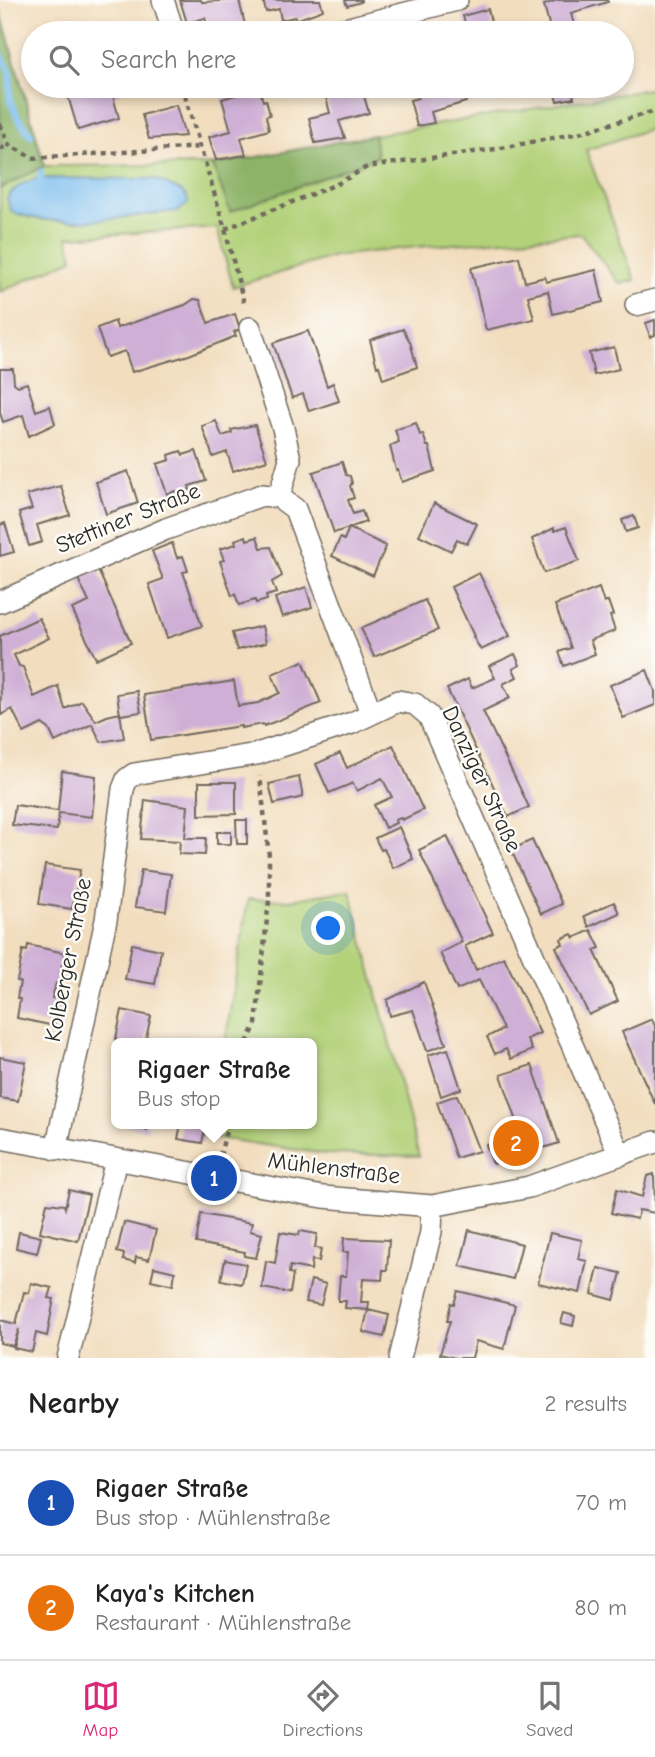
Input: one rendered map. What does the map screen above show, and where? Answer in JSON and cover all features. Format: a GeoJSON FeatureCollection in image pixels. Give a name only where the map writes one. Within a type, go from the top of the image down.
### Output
{"type":"FeatureCollection","features":[{"type":"Feature","properties":{"kind":"street"},"geometry":{"type":"LineString","coordinates":[[163,0],[170,21]]}},
{"type":"Feature","properties":{"kind":"street"},"geometry":{"type":"LineString","coordinates":[[376,21],[457,0]]}},
{"type":"Feature","properties":{"kind":"street"},"geometry":{"type":"LineString","coordinates":[[250,328],[284,428],[290,459],[279,497],[295,509],[371,713]]}},
{"type":"Feature","properties":{"kind":"street","name":"Stettiner Straße"},"geometry":{"type":"LineString","coordinates":[[0,602],[166,528],[262,495],[279,497]]}},
{"type":"Feature","properties":{"kind":"street","name":"Danziger Straße"},"geometry":{"type":"LineString","coordinates":[[127,779],[134,774],[257,754],[352,723],[398,701],[415,704],[429,716],[620,1155]]}},
{"type":"Feature","properties":{"kind":"street","name":"Kolberger Straße"},"geometry":{"type":"LineString","coordinates":[[56,1149],[106,920],[122,789],[127,779]]}},
{"type":"Feature","properties":{"kind":"street","name":"Mühlenstraße"},"geometry":{"type":"LineString","coordinates":[[0,1138],[323,1197],[432,1206],[529,1187],[655,1142]]}},
{"type":"Feature","properties":{"kind":"street"},"geometry":{"type":"LineString","coordinates":[[68,1358],[116,1160]]}},
{"type":"Feature","properties":{"kind":"street"},"geometry":{"type":"LineString","coordinates":[[400,1358],[431,1232],[432,1206]]}},
{"type":"Feature","properties":{"kind":"path"},"geometry":{"type":"LineString","coordinates":[[186,98],[225,229],[250,328]]}},
{"type":"Feature","properties":{"kind":"path"},"geometry":{"type":"LineString","coordinates":[[225,229],[337,184],[367,167],[496,149],[567,135],[655,111]]}},
{"type":"Feature","properties":{"kind":"path"},"geometry":{"type":"LineString","coordinates":[[0,124],[9,145],[33,158],[200,147]]}},
{"type":"Feature","properties":{"kind":"path"},"geometry":{"type":"LineString","coordinates":[[0,149],[9,145]]}},
{"type":"Feature","properties":{"kind":"path"},"geometry":{"type":"LineString","coordinates":[[250,1038],[257,1024],[269,900],[269,856],[257,754]]}},
{"type":"Feature","properties":{"kind":"path"},"geometry":{"type":"LineString","coordinates":[[214,1178],[228,1129]]}},
{"type":"Feature","properties":{"kind":"green space"},"geometry":{"type":"Polygon","coordinates":[[[0,10],[21,83],[21,98],[25,98],[45,166],[213,165],[230,211],[377,157],[374,135],[595,98],[634,98],[634,92],[655,88],[655,127],[586,150],[635,280],[620,284],[581,234],[335,256],[233,287],[217,228],[68,237],[73,259],[0,292],[0,10]]]}},
{"type":"Feature","properties":{"kind":"green space"},"geometry":{"type":"Polygon","coordinates":[[[0,10],[21,84],[21,98],[25,98],[44,166],[0,189],[0,10]]]}},
{"type":"Feature","properties":{"kind":"green space"},"geometry":{"type":"Polygon","coordinates":[[[374,135],[377,157],[230,212],[213,165],[374,135]]]}},
{"type":"Feature","properties":{"kind":"green space"},"geometry":{"type":"Polygon","coordinates":[[[350,890],[419,1156],[325,1154],[210,1137],[211,1129],[317,1129],[317,1038],[226,1038],[248,899],[289,900],[350,890]]]}},
{"type":"Feature","properties":{"kind":"water"},"geometry":{"type":"Polygon","coordinates":[[[40,178],[155,179],[181,191],[187,197],[188,204],[178,211],[70,221],[29,217],[11,211],[7,198],[10,194],[21,185],[40,178]]]}},
{"type":"Feature","properties":{"kind":"building"},"geometry":{"type":"Polygon","coordinates":[[[180,0],[239,0],[244,21],[206,21],[205,18],[186,21],[180,0]]]}},
{"type":"Feature","properties":{"kind":"building"},"geometry":{"type":"Polygon","coordinates":[[[263,0],[320,0],[323,10],[296,20],[295,17],[281,20],[279,9],[266,12],[263,0]]]}},
{"type":"Feature","properties":{"kind":"building"},"geometry":{"type":"Polygon","coordinates":[[[345,0],[361,0],[361,2],[347,6],[345,0]]]}},
{"type":"Feature","properties":{"kind":"building"},"geometry":{"type":"Polygon","coordinates":[[[557,0],[608,2],[571,13],[573,21],[548,21],[544,5],[557,0]]]}},
{"type":"Feature","properties":{"kind":"building"},"geometry":{"type":"Polygon","coordinates":[[[488,9],[491,21],[464,21],[463,16],[488,9]]]}},
{"type":"Feature","properties":{"kind":"building"},"geometry":{"type":"Polygon","coordinates":[[[69,98],[114,98],[119,118],[78,130],[69,98]]]}},
{"type":"Feature","properties":{"kind":"building"},"geometry":{"type":"Polygon","coordinates":[[[326,98],[365,98],[369,113],[339,121],[345,138],[315,143],[309,118],[330,113],[326,98]]]}},
{"type":"Feature","properties":{"kind":"building"},"geometry":{"type":"Polygon","coordinates":[[[465,98],[466,102],[431,112],[434,123],[417,126],[410,100],[465,98]]]}},
{"type":"Feature","properties":{"kind":"building"},"geometry":{"type":"Polygon","coordinates":[[[222,99],[266,100],[270,115],[266,116],[269,130],[241,138],[246,155],[216,160],[209,137],[231,131],[222,99]]]}},
{"type":"Feature","properties":{"kind":"building"},"geometry":{"type":"Polygon","coordinates":[[[176,105],[185,136],[149,139],[142,115],[176,105]]]}},
{"type":"Feature","properties":{"kind":"building"},"geometry":{"type":"Polygon","coordinates":[[[519,257],[525,282],[545,277],[546,282],[596,270],[603,302],[553,314],[548,291],[528,296],[534,319],[486,330],[471,268],[519,257]]]}},
{"type":"Feature","properties":{"kind":"building"},"geometry":{"type":"Polygon","coordinates":[[[194,299],[200,300],[208,323],[235,314],[240,329],[234,332],[236,336],[189,355],[132,372],[125,351],[107,357],[97,328],[115,321],[117,328],[185,305],[194,299]]]}},
{"type":"Feature","properties":{"kind":"building"},"geometry":{"type":"Polygon","coordinates":[[[655,320],[655,335],[650,337],[646,323],[655,320]]]}},
{"type":"Feature","properties":{"kind":"building"},"geometry":{"type":"Polygon","coordinates":[[[403,329],[417,367],[383,379],[370,340],[403,329]]]}},
{"type":"Feature","properties":{"kind":"building"},"geometry":{"type":"Polygon","coordinates":[[[308,331],[327,386],[333,383],[339,401],[309,411],[303,394],[292,398],[273,343],[308,331]]]}},
{"type":"Feature","properties":{"kind":"building"},"geometry":{"type":"Polygon","coordinates":[[[614,347],[619,369],[594,375],[589,353],[614,347]]]}},
{"type":"Feature","properties":{"kind":"building"},"geometry":{"type":"Polygon","coordinates":[[[0,369],[13,369],[14,383],[18,386],[27,383],[36,411],[50,406],[55,424],[29,436],[23,415],[3,422],[0,413],[0,369]]]}},
{"type":"Feature","properties":{"kind":"building"},"geometry":{"type":"Polygon","coordinates":[[[216,421],[222,436],[232,433],[231,430],[255,425],[267,460],[233,471],[227,452],[213,457],[202,426],[216,421]]]}},
{"type":"Feature","properties":{"kind":"building"},"geometry":{"type":"Polygon","coordinates":[[[416,423],[420,435],[423,434],[429,446],[435,471],[402,482],[390,446],[399,442],[395,430],[416,423]]]}},
{"type":"Feature","properties":{"kind":"building"},"geometry":{"type":"Polygon","coordinates":[[[181,451],[183,455],[196,451],[206,481],[189,486],[190,490],[167,494],[157,464],[170,460],[169,455],[181,451]]]}},
{"type":"Feature","properties":{"kind":"building"},"geometry":{"type":"Polygon","coordinates":[[[342,462],[352,483],[350,486],[354,498],[348,500],[353,514],[362,511],[366,522],[334,533],[313,472],[342,462]]]}},
{"type":"Feature","properties":{"kind":"building"},"geometry":{"type":"Polygon","coordinates":[[[128,471],[138,503],[106,514],[96,482],[128,471]]]}},
{"type":"Feature","properties":{"kind":"building"},"geometry":{"type":"Polygon","coordinates":[[[61,486],[70,515],[37,525],[42,542],[29,546],[19,513],[32,509],[27,495],[61,486]]]}},
{"type":"Feature","properties":{"kind":"building"},"geometry":{"type":"Polygon","coordinates":[[[434,503],[477,524],[467,544],[457,539],[451,551],[419,535],[434,503]]]}},
{"type":"Feature","properties":{"kind":"building"},"geometry":{"type":"Polygon","coordinates":[[[634,516],[638,528],[626,532],[622,520],[634,516]]]}},
{"type":"Feature","properties":{"kind":"building"},"geometry":{"type":"Polygon","coordinates":[[[5,523],[14,552],[0,556],[0,525],[5,523]]]}},
{"type":"Feature","properties":{"kind":"building"},"geometry":{"type":"Polygon","coordinates":[[[566,527],[579,561],[544,573],[532,539],[554,528],[554,531],[566,527]]]}},
{"type":"Feature","properties":{"kind":"building"},"geometry":{"type":"Polygon","coordinates":[[[349,528],[386,546],[373,576],[332,556],[340,538],[344,540],[349,528]]]}},
{"type":"Feature","properties":{"kind":"building"},"geometry":{"type":"Polygon","coordinates":[[[246,536],[247,540],[257,537],[261,548],[271,547],[282,576],[272,582],[276,593],[266,596],[267,600],[256,603],[255,600],[239,605],[235,594],[232,596],[220,561],[224,560],[220,549],[236,544],[235,540],[246,536]]]}},
{"type":"Feature","properties":{"kind":"building"},"geometry":{"type":"Polygon","coordinates":[[[172,543],[177,558],[183,556],[188,571],[183,572],[202,626],[167,638],[149,584],[163,579],[152,551],[172,543]]]}},
{"type":"Feature","properties":{"kind":"building"},"geometry":{"type":"Polygon","coordinates":[[[98,570],[131,643],[96,659],[72,609],[89,602],[78,579],[98,570]]]}},
{"type":"Feature","properties":{"kind":"building"},"geometry":{"type":"Polygon","coordinates":[[[479,573],[510,636],[481,650],[451,587],[479,573]]]}},
{"type":"Feature","properties":{"kind":"building"},"geometry":{"type":"Polygon","coordinates":[[[306,587],[312,607],[282,617],[275,598],[306,587]]]}},
{"type":"Feature","properties":{"kind":"building"},"geometry":{"type":"Polygon","coordinates":[[[599,588],[604,603],[608,601],[615,631],[590,640],[595,654],[564,666],[559,652],[571,648],[555,605],[599,588]]]}},
{"type":"Feature","properties":{"kind":"building"},"geometry":{"type":"Polygon","coordinates":[[[425,600],[438,630],[374,657],[361,628],[425,600]]]}},
{"type":"Feature","properties":{"kind":"building"},"geometry":{"type":"Polygon","coordinates":[[[39,618],[49,638],[14,655],[19,666],[23,667],[34,697],[58,686],[65,709],[82,701],[96,721],[120,713],[124,738],[101,742],[92,724],[55,742],[49,729],[42,724],[24,733],[12,709],[1,715],[0,636],[39,618]]]}},
{"type":"Feature","properties":{"kind":"building"},"geometry":{"type":"Polygon","coordinates":[[[262,626],[266,643],[237,650],[232,633],[262,626]]]}},
{"type":"Feature","properties":{"kind":"building"},"geometry":{"type":"Polygon","coordinates":[[[515,654],[520,665],[513,669],[517,677],[503,684],[510,698],[483,711],[529,807],[508,817],[447,689],[468,679],[472,688],[495,678],[489,666],[515,654]]]}},
{"type":"Feature","properties":{"kind":"building"},"geometry":{"type":"Polygon","coordinates":[[[303,661],[321,703],[264,726],[241,726],[151,740],[144,695],[234,681],[238,706],[258,703],[280,693],[272,674],[303,661]]]}},
{"type":"Feature","properties":{"kind":"building"},"geometry":{"type":"Polygon","coordinates":[[[647,670],[655,691],[655,705],[623,718],[610,685],[647,670]]]}},
{"type":"Feature","properties":{"kind":"building"},"geometry":{"type":"Polygon","coordinates":[[[137,691],[141,712],[120,715],[117,694],[137,691]]]}},
{"type":"Feature","properties":{"kind":"building"},"geometry":{"type":"Polygon","coordinates":[[[393,745],[423,810],[402,820],[395,820],[396,823],[385,828],[374,805],[392,797],[382,778],[357,791],[353,783],[329,793],[316,764],[340,753],[347,768],[393,745]]]}},
{"type":"Feature","properties":{"kind":"building"},"geometry":{"type":"Polygon","coordinates":[[[62,771],[96,776],[92,817],[59,813],[57,830],[12,825],[15,805],[58,811],[62,771]]]}},
{"type":"Feature","properties":{"kind":"building"},"geometry":{"type":"Polygon","coordinates":[[[299,777],[303,797],[274,804],[269,784],[299,777]]]}},
{"type":"Feature","properties":{"kind":"building"},"geometry":{"type":"Polygon","coordinates":[[[199,782],[236,782],[236,814],[199,815],[199,782]]]}},
{"type":"Feature","properties":{"kind":"building"},"geometry":{"type":"Polygon","coordinates":[[[145,800],[188,806],[185,838],[206,838],[205,855],[179,854],[180,841],[141,839],[145,800]]]}},
{"type":"Feature","properties":{"kind":"building"},"geometry":{"type":"Polygon","coordinates":[[[236,820],[247,820],[247,844],[237,844],[236,820]]]}},
{"type":"Feature","properties":{"kind":"building"},"geometry":{"type":"Polygon","coordinates":[[[399,827],[413,859],[393,868],[375,838],[399,827]]]}},
{"type":"Feature","properties":{"kind":"building"},"geometry":{"type":"Polygon","coordinates":[[[217,832],[231,832],[231,844],[217,844],[217,832]]]}},
{"type":"Feature","properties":{"kind":"building"},"geometry":{"type":"Polygon","coordinates":[[[447,836],[493,933],[465,946],[476,970],[504,957],[540,1033],[527,1039],[532,1050],[511,1059],[506,1049],[495,1054],[487,1037],[503,1029],[479,980],[457,990],[440,953],[462,942],[419,850],[447,836]]]}},
{"type":"Feature","properties":{"kind":"building"},"geometry":{"type":"Polygon","coordinates":[[[532,840],[562,904],[541,914],[511,850],[532,840]]]}},
{"type":"Feature","properties":{"kind":"building"},"geometry":{"type":"Polygon","coordinates":[[[45,865],[80,870],[72,909],[39,904],[45,865]]]}},
{"type":"Feature","properties":{"kind":"building"},"geometry":{"type":"Polygon","coordinates":[[[141,870],[171,874],[166,911],[135,907],[141,870]]]}},
{"type":"Feature","properties":{"kind":"building"},"geometry":{"type":"Polygon","coordinates":[[[614,902],[619,913],[589,927],[584,916],[614,902]]]}},
{"type":"Feature","properties":{"kind":"building"},"geometry":{"type":"Polygon","coordinates":[[[591,930],[600,948],[594,950],[618,1001],[589,1015],[556,947],[563,944],[561,939],[572,934],[574,938],[591,930]]]}},
{"type":"Feature","properties":{"kind":"building"},"geometry":{"type":"Polygon","coordinates":[[[132,944],[161,950],[155,984],[125,979],[132,944]]]}},
{"type":"Feature","properties":{"kind":"building"},"geometry":{"type":"Polygon","coordinates":[[[28,945],[65,953],[60,973],[63,976],[62,981],[56,983],[52,998],[59,999],[54,1026],[17,1018],[20,982],[17,981],[23,950],[27,951],[28,945]]]}},
{"type":"Feature","properties":{"kind":"building"},"geometry":{"type":"Polygon","coordinates":[[[424,982],[446,1044],[427,1051],[413,1010],[390,1016],[387,1000],[424,982]]]}},
{"type":"Feature","properties":{"kind":"building"},"geometry":{"type":"Polygon","coordinates":[[[122,1010],[151,1016],[146,1038],[116,1038],[122,1010]]]}},
{"type":"Feature","properties":{"kind":"building"},"geometry":{"type":"Polygon","coordinates":[[[652,1019],[655,1026],[655,1104],[622,1032],[652,1019]]]}},
{"type":"Feature","properties":{"kind":"building"},"geometry":{"type":"Polygon","coordinates":[[[448,1049],[461,1089],[441,1096],[428,1055],[448,1049]]]}},
{"type":"Feature","properties":{"kind":"building"},"geometry":{"type":"Polygon","coordinates":[[[0,1057],[26,1062],[18,1101],[0,1098],[0,1057]]]}},
{"type":"Feature","properties":{"kind":"building"},"geometry":{"type":"Polygon","coordinates":[[[532,1065],[559,1143],[493,1164],[486,1145],[521,1133],[501,1075],[532,1065]]]}},
{"type":"Feature","properties":{"kind":"building"},"geometry":{"type":"Polygon","coordinates":[[[457,1095],[479,1151],[456,1158],[437,1102],[457,1095]]]}},
{"type":"Feature","properties":{"kind":"building"},"geometry":{"type":"Polygon","coordinates":[[[180,1129],[205,1129],[202,1143],[178,1139],[180,1129]]]}},
{"type":"Feature","properties":{"kind":"building"},"geometry":{"type":"Polygon","coordinates":[[[654,1174],[655,1213],[639,1210],[637,1219],[611,1213],[617,1189],[642,1197],[647,1176],[654,1174]]]}},
{"type":"Feature","properties":{"kind":"building"},"geometry":{"type":"Polygon","coordinates":[[[69,1190],[89,1195],[78,1241],[40,1232],[47,1203],[64,1205],[65,1208],[69,1190]]]}},
{"type":"Feature","properties":{"kind":"building"},"geometry":{"type":"Polygon","coordinates":[[[201,1214],[252,1223],[250,1231],[262,1234],[256,1258],[244,1256],[245,1252],[196,1243],[201,1214]]]}},
{"type":"Feature","properties":{"kind":"building"},"geometry":{"type":"Polygon","coordinates":[[[124,1222],[156,1230],[149,1260],[136,1257],[135,1263],[123,1260],[124,1254],[117,1252],[124,1222]]]}},
{"type":"Feature","properties":{"kind":"building"},"geometry":{"type":"Polygon","coordinates":[[[469,1230],[522,1244],[513,1279],[460,1266],[469,1230]]]}},
{"type":"Feature","properties":{"kind":"building"},"geometry":{"type":"Polygon","coordinates":[[[300,1231],[317,1234],[315,1248],[321,1249],[319,1261],[312,1260],[311,1270],[290,1266],[289,1273],[293,1274],[290,1293],[262,1288],[266,1261],[275,1263],[280,1232],[299,1235],[300,1231]]]}},
{"type":"Feature","properties":{"kind":"building"},"geometry":{"type":"Polygon","coordinates":[[[19,1232],[41,1237],[37,1253],[16,1248],[19,1232]]]}},
{"type":"Feature","properties":{"kind":"building"},"geometry":{"type":"Polygon","coordinates":[[[550,1233],[582,1240],[578,1259],[587,1261],[580,1293],[538,1283],[550,1233]]]}},
{"type":"Feature","properties":{"kind":"building"},"geometry":{"type":"Polygon","coordinates":[[[344,1238],[389,1240],[387,1270],[383,1270],[382,1280],[363,1279],[361,1302],[369,1302],[368,1310],[345,1308],[346,1301],[338,1301],[340,1276],[346,1276],[348,1252],[343,1252],[344,1238]]]}},
{"type":"Feature","properties":{"kind":"building"},"geometry":{"type":"Polygon","coordinates":[[[225,1260],[246,1264],[242,1284],[221,1280],[225,1260]]]}},
{"type":"Feature","properties":{"kind":"building"},"geometry":{"type":"Polygon","coordinates":[[[154,1267],[175,1272],[173,1285],[151,1280],[154,1267]]]}},
{"type":"Feature","properties":{"kind":"building"},"geometry":{"type":"Polygon","coordinates":[[[598,1268],[621,1273],[614,1300],[592,1294],[598,1268]]]}},
{"type":"Feature","properties":{"kind":"building"},"geometry":{"type":"Polygon","coordinates":[[[311,1280],[326,1284],[321,1305],[306,1302],[311,1280]]]}},
{"type":"Feature","properties":{"kind":"building"},"geometry":{"type":"Polygon","coordinates":[[[31,1283],[52,1288],[49,1298],[54,1299],[47,1336],[36,1333],[32,1352],[14,1348],[19,1329],[13,1346],[0,1343],[0,1320],[16,1324],[24,1292],[29,1293],[31,1283]]]}},
{"type":"Feature","properties":{"kind":"building"},"geometry":{"type":"Polygon","coordinates":[[[458,1291],[515,1305],[504,1349],[476,1341],[472,1358],[455,1358],[440,1354],[450,1321],[447,1321],[451,1303],[454,1304],[458,1291]]]}},
{"type":"Feature","properties":{"kind":"building"},"geometry":{"type":"Polygon","coordinates":[[[368,1310],[389,1315],[384,1337],[363,1332],[368,1310]]]}},
{"type":"Feature","properties":{"kind":"building"},"geometry":{"type":"Polygon","coordinates":[[[564,1313],[575,1316],[573,1326],[561,1323],[564,1313]]]}},
{"type":"Feature","properties":{"kind":"waterway"},"geometry":{"type":"LineString","coordinates":[[0,53],[10,72],[10,100],[18,118],[31,135]]}},
{"type":"Feature","properties":{"kind":"waterway"},"geometry":{"type":"LineString","coordinates":[[40,178],[41,172]]}},
{"type":"Feature","properties":{"kind":"place","name":"Kaya's Kitchen"},"geometry":{"type":"Point","coordinates":[516,1143]}},
{"type":"Feature","properties":{"kind":"place","name":"Rigaer Straße"},"geometry":{"type":"Point","coordinates":[214,1178]}}]}
